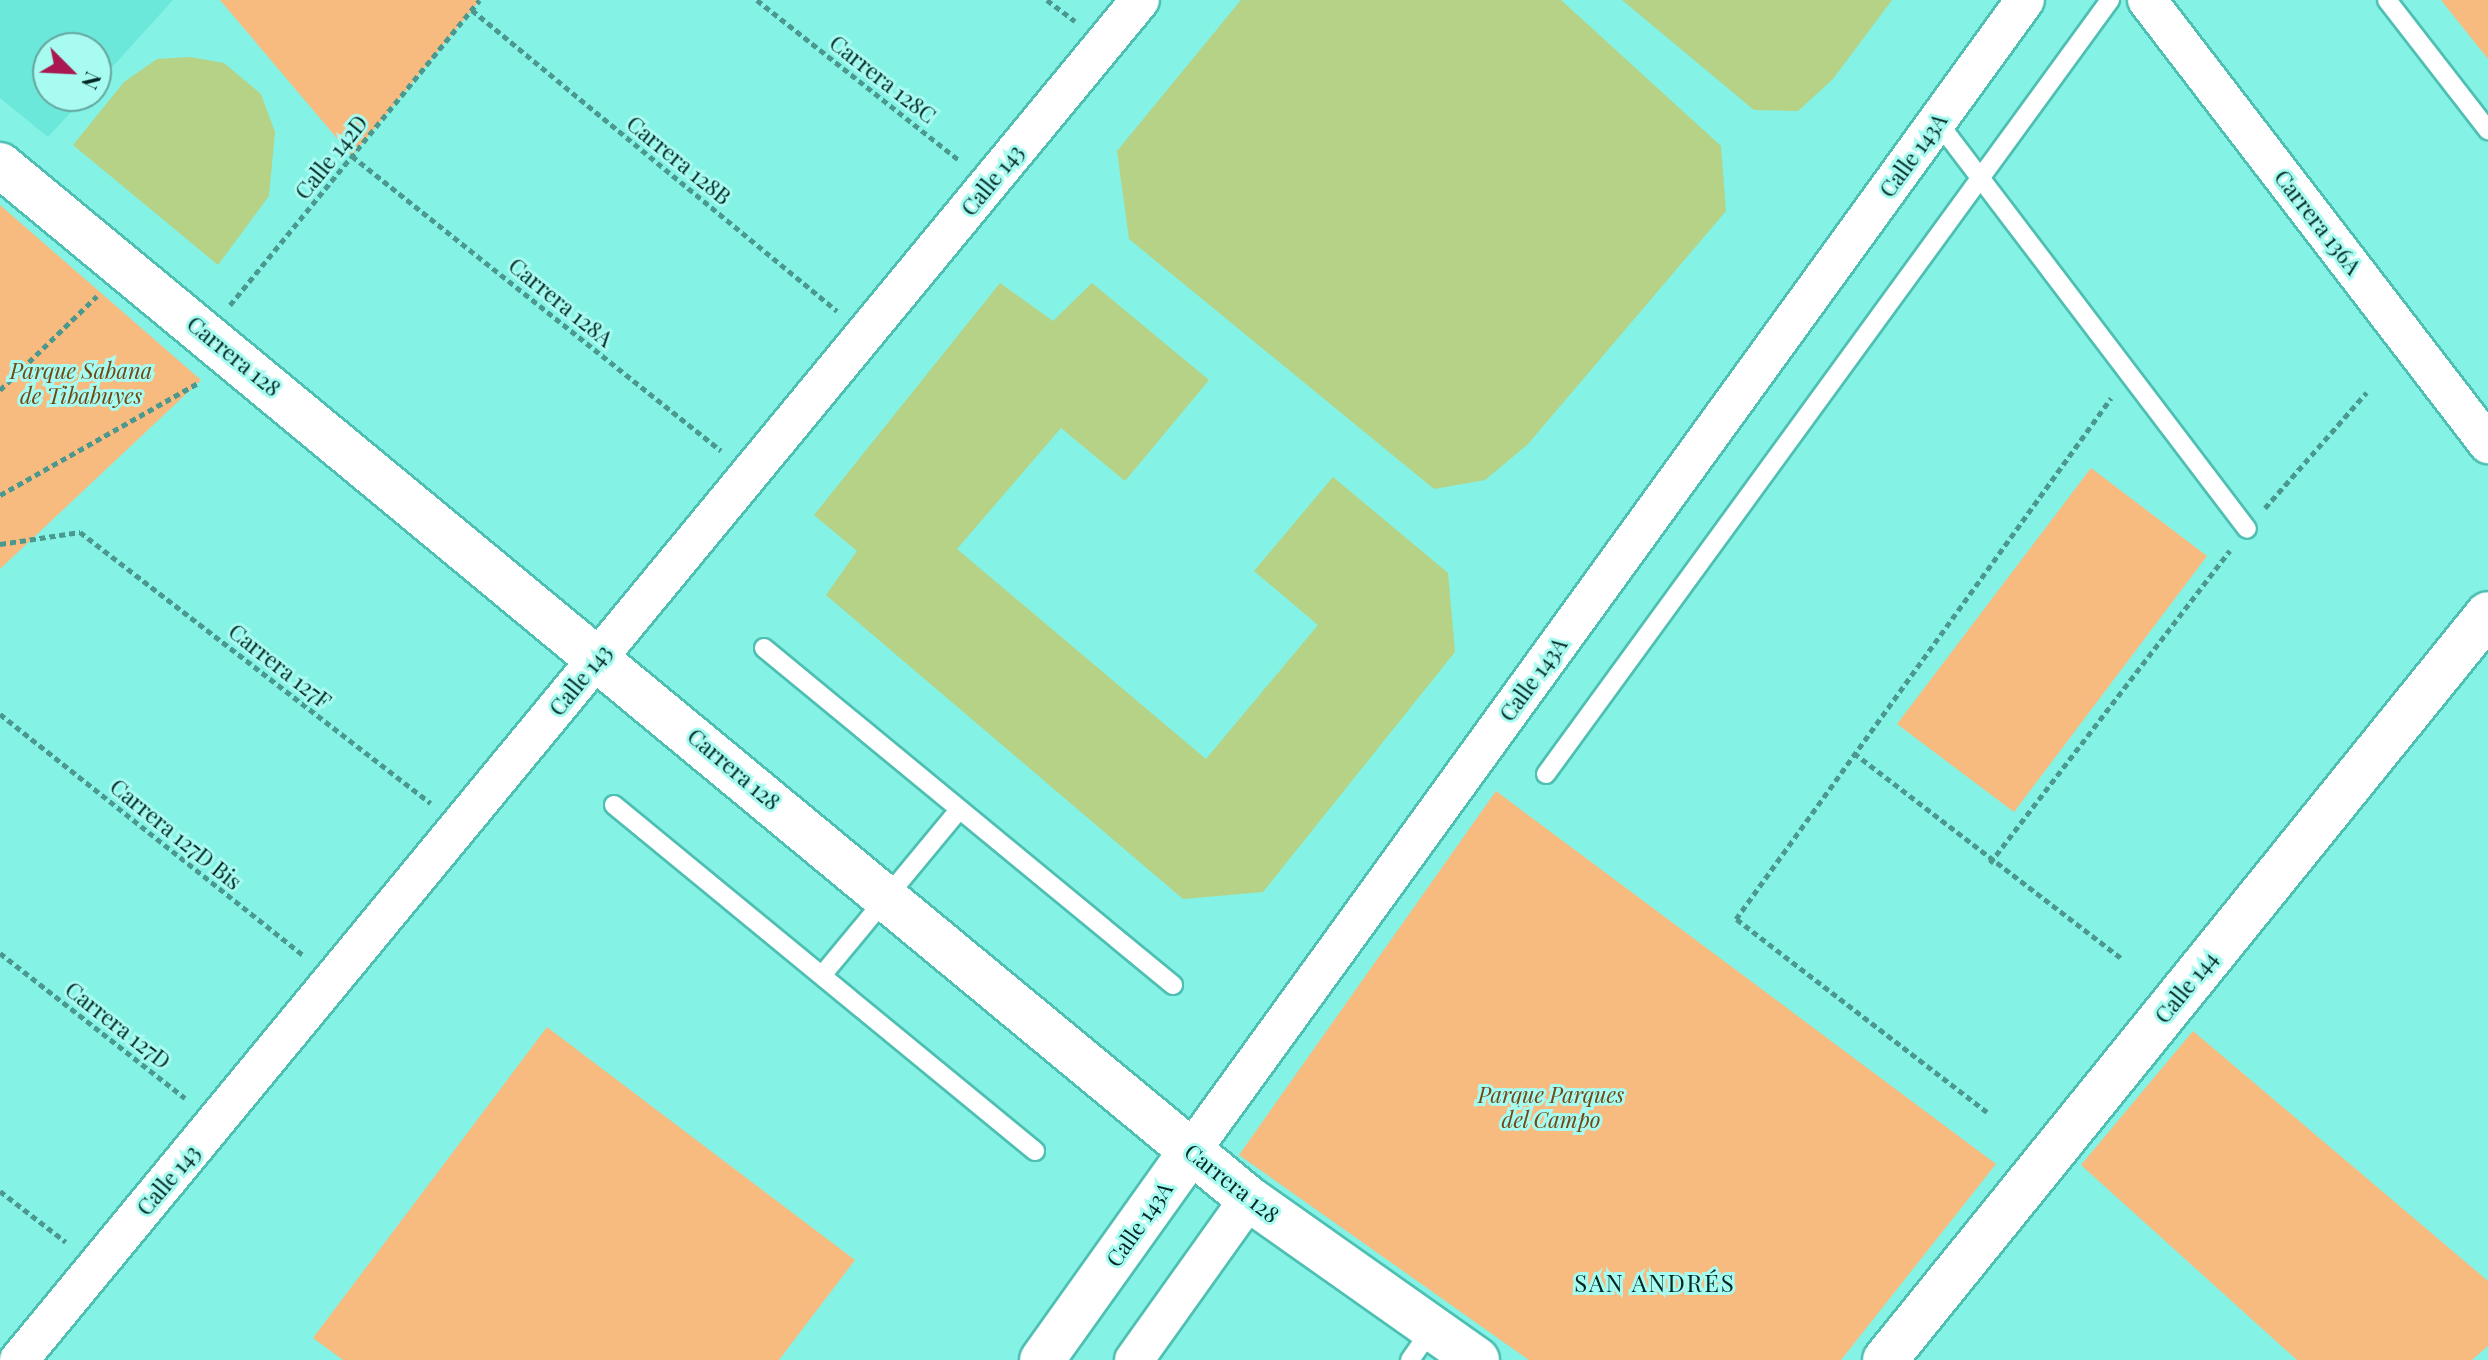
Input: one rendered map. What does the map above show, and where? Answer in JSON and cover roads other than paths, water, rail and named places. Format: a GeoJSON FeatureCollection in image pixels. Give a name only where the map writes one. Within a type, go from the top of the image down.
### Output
{"type":"FeatureCollection","features":[{"type":"Feature","properties":{"kind":"street","name":"Calle 143"},"geometry":{"type":"LineString","coordinates":[[19,1360],[1140,0]]}},
{"type":"Feature","properties":{"kind":"street","name":"Calle 143A"},"geometry":{"type":"LineString","coordinates":[[1042,1360],[2025,0]]}},
{"type":"Feature","properties":{"kind":"street","name":"Carrera 136A"},"geometry":{"type":"LineString","coordinates":[[2147,0],[2488,444]]}},
{"type":"Feature","properties":{"kind":"street","name":"Carrera 128"},"geometry":{"type":"LineString","coordinates":[[0,165],[599,656],[1421,1344],[1477,1360]]}},
{"type":"Feature","properties":{"kind":"street","name":"Calle 144"},"geometry":{"type":"LineString","coordinates":[[1885,1360],[2488,614]]}},
{"type":"Feature","properties":{"kind":"street"},"geometry":{"type":"LineString","coordinates":[[1134,1360],[1249,1199]]}},
{"type":"Feature","properties":{"kind":"lane"},"geometry":{"type":"LineString","coordinates":[[1546,774],[2110,0]]}},
{"type":"Feature","properties":{"kind":"lane"},"geometry":{"type":"LineString","coordinates":[[2387,0],[2488,130]]}},
{"type":"Feature","properties":{"kind":"lane"},"geometry":{"type":"LineString","coordinates":[[1937,121],[2247,529]]}},
{"type":"Feature","properties":{"kind":"lane"},"geometry":{"type":"LineString","coordinates":[[764,648],[957,812],[1173,985]]}},
{"type":"Feature","properties":{"kind":"lane"},"geometry":{"type":"LineString","coordinates":[[614,805],[824,973],[1035,1151]]}},
{"type":"Feature","properties":{"kind":"lane"},"geometry":{"type":"LineString","coordinates":[[824,973],[957,812]]}},
{"type":"Feature","properties":{"kind":"district","name":"SAN ANDRÉS"},"geometry":{"type":"Point","coordinates":[1655,1283]}},
{"type":"Feature","properties":{"kind":"park label","name":"Parque Sabana de Tibabuyes"},"geometry":{"type":"Point","coordinates":[81,382]}},
{"type":"Feature","properties":{"kind":"park label","name":"Parque Parques del Campo"},"geometry":{"type":"Point","coordinates":[1551,1106]}}]}
